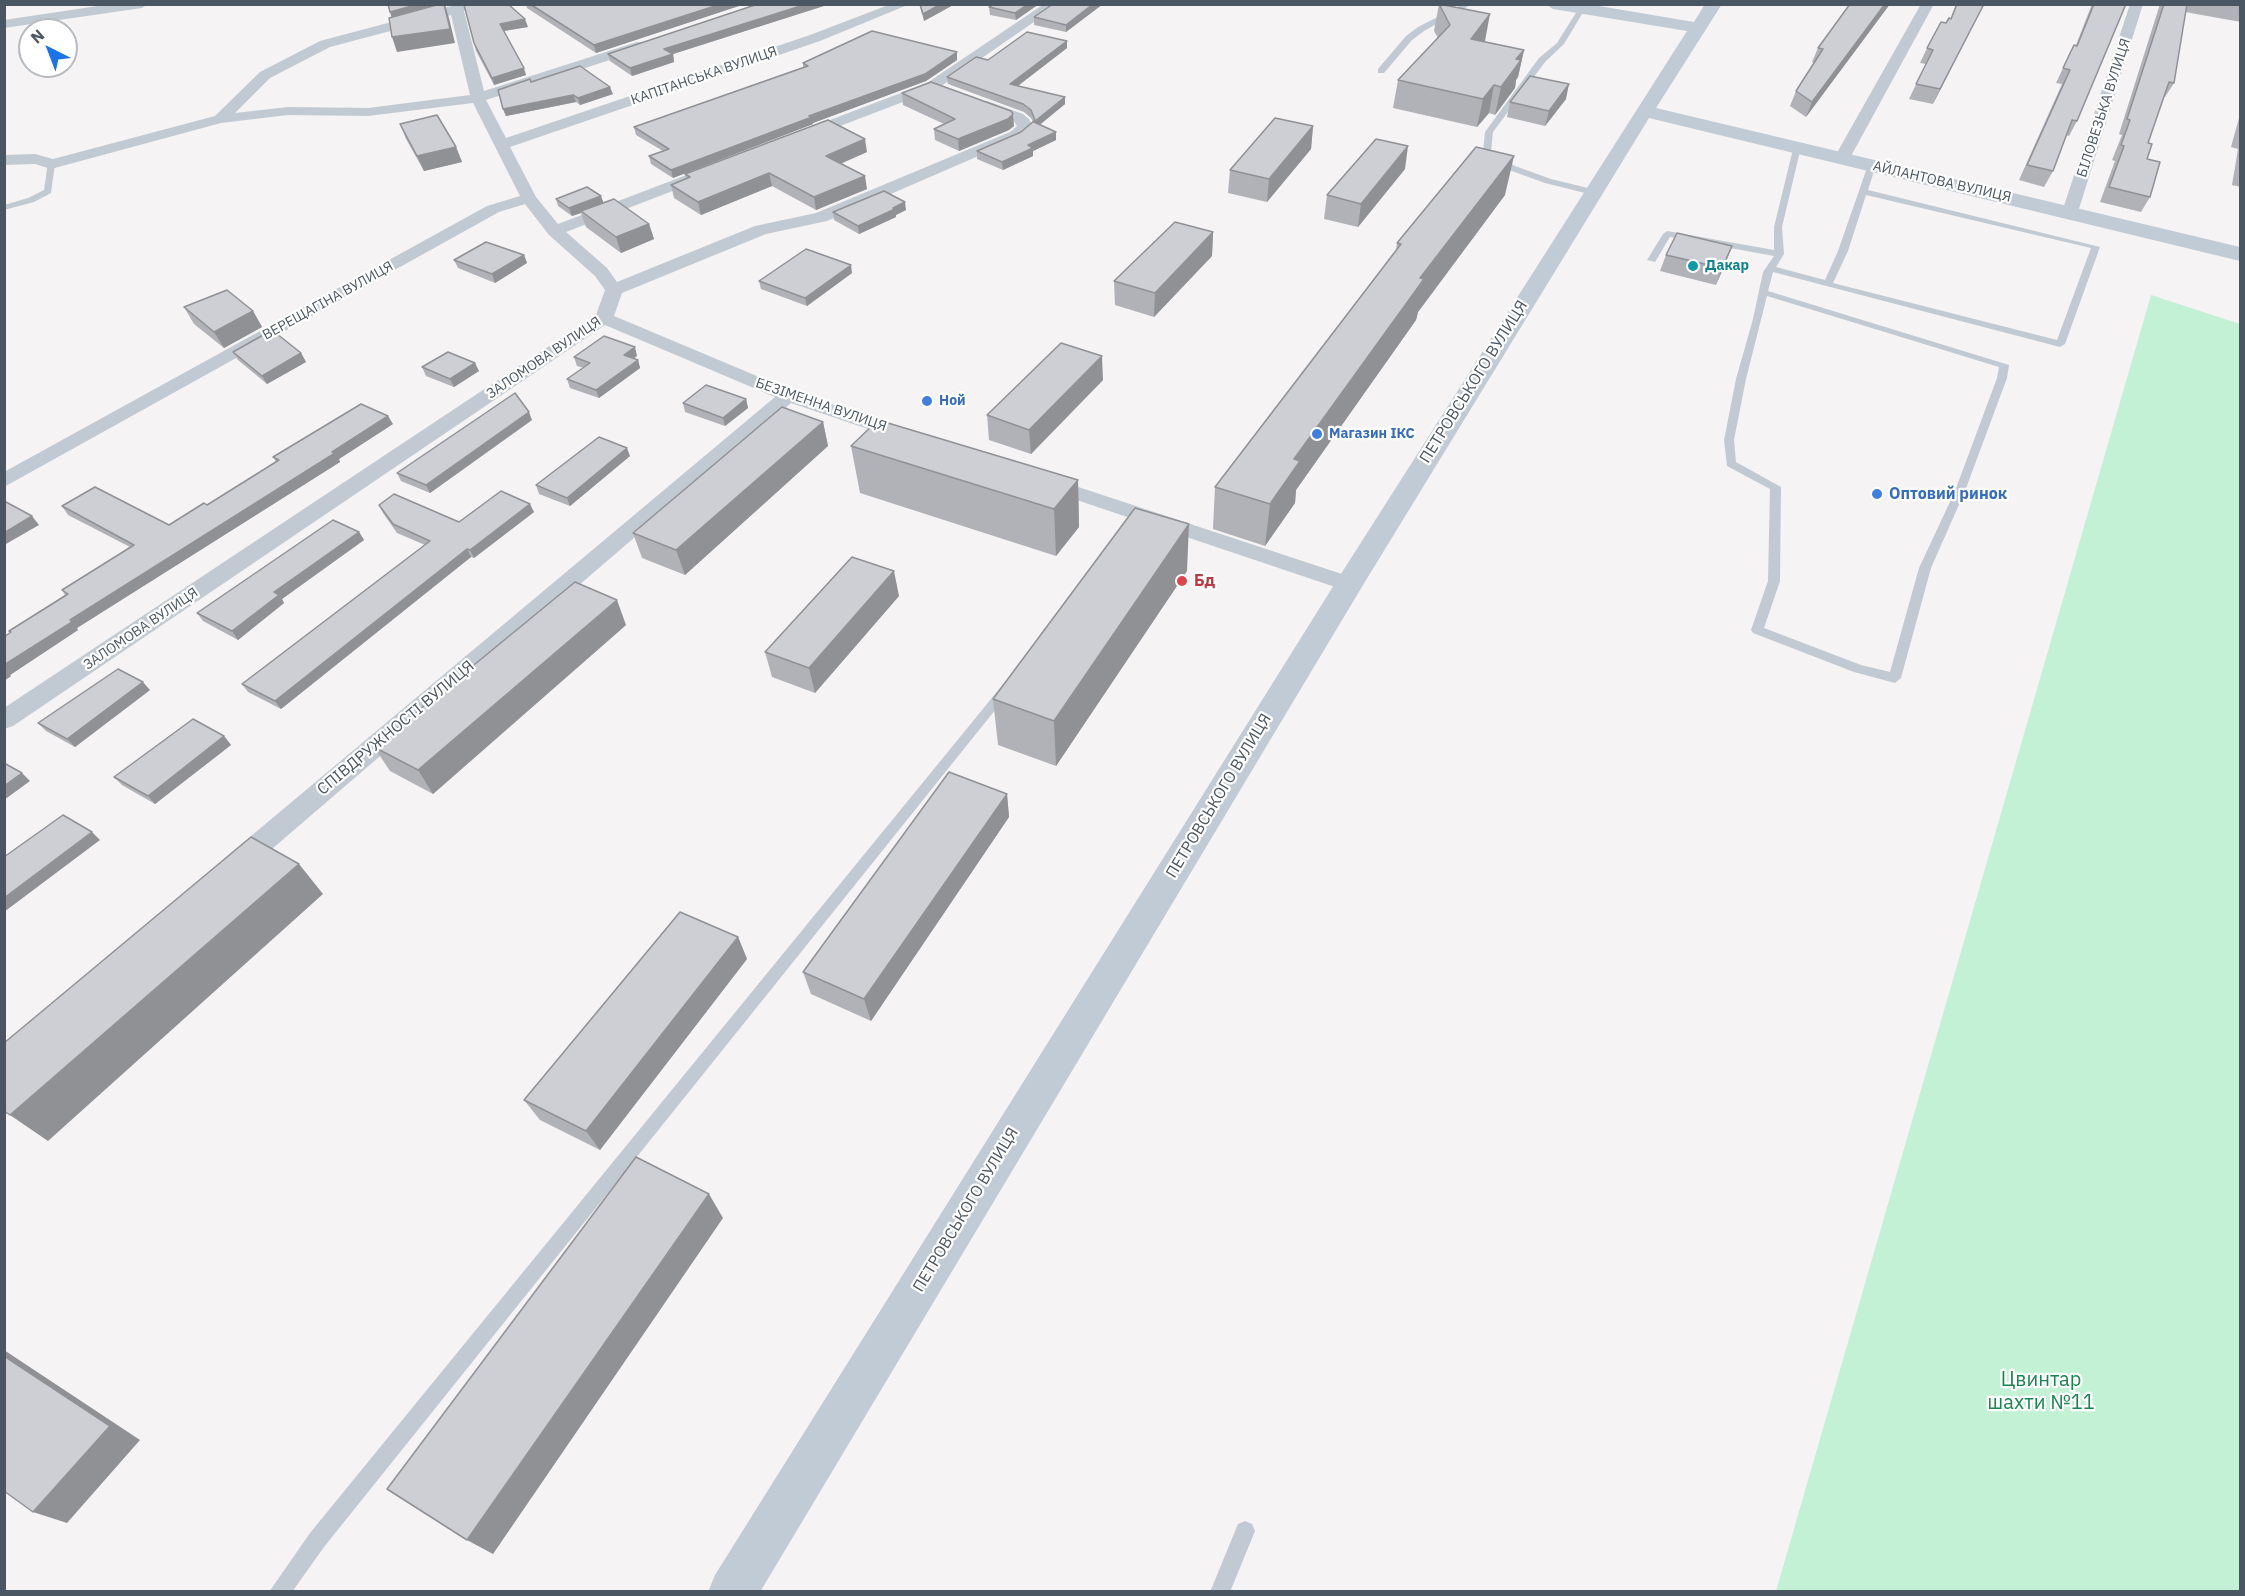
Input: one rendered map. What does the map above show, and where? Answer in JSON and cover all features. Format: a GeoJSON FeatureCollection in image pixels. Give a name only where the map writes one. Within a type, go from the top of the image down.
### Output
{"type":"FeatureCollection","features":[{"type":"Feature","properties":{"kind":"main road"},"geometry":{"type":"LineString","coordinates":[[1553,4],[1581,9],[1706,16]]}},
{"type":"Feature","properties":{"kind":"main road","name":"ПЕТРОВСЬКОГО ВУЛИЦЯ"},"geometry":{"type":"LineString","coordinates":[[732,1592],[1349,584],[1593,192],[1706,16]]}},
{"type":"Feature","properties":{"kind":"main road","name":"АЙЛАНТОВА ВУЛИЦЯ"},"geometry":{"type":"LineString","coordinates":[[1644,111],[2241,254]]}},
{"type":"Feature","properties":{"kind":"street"},"geometry":{"type":"LineString","coordinates":[[4,24],[142,4]]}},
{"type":"Feature","properties":{"kind":"street"},"geometry":{"type":"LineString","coordinates":[[220,119],[265,75],[325,44],[476,4]]}},
{"type":"Feature","properties":{"kind":"street","name":"КАПІТАНСЬКА ВУЛИЦЯ"},"geometry":{"type":"LineString","coordinates":[[503,144],[804,42],[904,4]]}},
{"type":"Feature","properties":{"kind":"street"},"geometry":{"type":"LineString","coordinates":[[788,141],[932,86],[1054,4]]}},
{"type":"Feature","properties":{"kind":"street"},"geometry":{"type":"LineString","coordinates":[[1842,158],[1928,4]]}},
{"type":"Feature","properties":{"kind":"street","name":"БІЛОВЕЗЬКА ВУЛИЦЯ"},"geometry":{"type":"LineString","coordinates":[[2070,212],[2137,4]]}},
{"type":"Feature","properties":{"kind":"street"},"geometry":{"type":"LineString","coordinates":[[457,10],[478,98],[529,198],[555,231],[602,272],[614,290],[761,230],[820,217],[864,200],[1015,135],[1025,128],[1024,122],[1018,117],[932,86]]}},
{"type":"Feature","properties":{"kind":"street"},"geometry":{"type":"LineString","coordinates":[[4,160],[45,160],[51,165],[220,119],[288,111],[368,112],[478,98],[657,41]]}},
{"type":"Feature","properties":{"kind":"street"},"geometry":{"type":"LineString","coordinates":[[555,231],[721,167]]}},
{"type":"Feature","properties":{"kind":"street","name":"ВЕРЕЩАГІНА ВУЛИЦЯ"},"geometry":{"type":"LineString","coordinates":[[4,481],[494,210],[529,198]]}},
{"type":"Feature","properties":{"kind":"street","name":"ЗАЛОМОВА ВУЛИЦЯ"},"geometry":{"type":"LineString","coordinates":[[4,720],[604,318],[614,290]]}},
{"type":"Feature","properties":{"kind":"street","name":"БЕЗІМЕННА ВУЛИЦЯ"},"geometry":{"type":"LineString","coordinates":[[604,318],[788,396],[922,441]]}},
{"type":"Feature","properties":{"kind":"street","name":"СПІВДРУЖНОСТІ ВУЛИЦЯ"},"geometry":{"type":"LineString","coordinates":[[214,883],[788,396]]}},
{"type":"Feature","properties":{"kind":"street"},"geometry":{"type":"LineString","coordinates":[[1023,474],[1142,520],[1349,584]]}},
{"type":"Feature","properties":{"kind":"lane"},"geometry":{"type":"LineString","coordinates":[[1382,71],[1409,38],[1421,28],[1469,4]]}},
{"type":"Feature","properties":{"kind":"lane"},"geometry":{"type":"LineString","coordinates":[[1581,9],[1570,23],[1560,45],[1542,60],[1489,132],[1487,152],[1512,168],[1548,181],[1593,192]]}},
{"type":"Feature","properties":{"kind":"lane"},"geometry":{"type":"LineString","coordinates":[[1763,292],[2004,365],[2002,378],[1960,491],[1925,568],[1895,678],[1858,669],[1757,630],[1774,581],[1776,488],[1731,464],[1729,440],[1741,379],[1763,292],[1770,268],[1779,254],[1778,227],[1797,147]]}},
{"type":"Feature","properties":{"kind":"lane"},"geometry":{"type":"LineString","coordinates":[[4,208],[31,200],[48,191],[51,165]]}},
{"type":"Feature","properties":{"kind":"lane"},"geometry":{"type":"LineString","coordinates":[[1828,284],[1864,192],[1872,165]]}},
{"type":"Feature","properties":{"kind":"lane"},"geometry":{"type":"LineString","coordinates":[[1770,268],[2060,344],[2096,247],[1864,192]]}},
{"type":"Feature","properties":{"kind":"lane"},"geometry":{"type":"LineString","coordinates":[[1652,260],[1667,234],[1735,244],[1779,254]]}},
{"type":"Feature","properties":{"kind":"lane"},"geometry":{"type":"LineString","coordinates":[[279,1592],[317,1540],[1010,683]]}},
{"type":"Feature","properties":{"kind":"lane"},"geometry":{"type":"LineString","coordinates":[[1220,1592],[1245,1531]]}},
{"type":"Feature","properties":{"kind":"green space","name":"Цвинтар шахти №11"},"geometry":{"type":"Polygon","coordinates":[[[2151,295],[2240,324],[2240,1591],[1776,1591],[2151,295]]]}},
{"type":"Feature","properties":{"kind":"building"},"geometry":{"type":"Polygon","coordinates":[[[388,4],[419,4],[390,12],[388,4]]]}},
{"type":"Feature","properties":{"kind":"building"},"geometry":{"type":"Polygon","coordinates":[[[444,4],[450,29],[392,37],[389,18],[444,4]]]}},
{"type":"Feature","properties":{"kind":"building"},"geometry":{"type":"Polygon","coordinates":[[[508,4],[525,19],[500,24],[524,68],[492,78],[474,43],[464,5],[508,4]]]}},
{"type":"Feature","properties":{"kind":"building"},"geometry":{"type":"Polygon","coordinates":[[[530,4],[721,4],[594,45],[530,4]]]}},
{"type":"Feature","properties":{"kind":"building"},"geometry":{"type":"Polygon","coordinates":[[[758,4],[807,4],[664,49],[673,54],[630,68],[608,54],[758,4]]]}},
{"type":"Feature","properties":{"kind":"building"},"geometry":{"type":"Polygon","coordinates":[[[920,4],[941,4],[923,14],[920,4]]]}},
{"type":"Feature","properties":{"kind":"building"},"geometry":{"type":"Polygon","coordinates":[[[994,4],[1028,4],[1015,13],[989,7],[994,4]]]}},
{"type":"Feature","properties":{"kind":"building"},"geometry":{"type":"Polygon","coordinates":[[[1053,4],[1093,4],[1066,25],[1034,17],[1053,4]]]}},
{"type":"Feature","properties":{"kind":"building"},"geometry":{"type":"Polygon","coordinates":[[[1439,4],[1490,14],[1471,39],[1524,50],[1516,59],[1521,60],[1501,87],[1494,85],[1483,99],[1398,80],[1450,25],[1439,4]]]}},
{"type":"Feature","properties":{"kind":"building"},"geometry":{"type":"Polygon","coordinates":[[[1850,4],[1885,4],[1812,102],[1796,91],[1823,49],[1818,48],[1850,4]]]}},
{"type":"Feature","properties":{"kind":"building"},"geometry":{"type":"Polygon","coordinates":[[[1957,4],[1984,4],[1940,89],[1916,84],[1933,50],[1927,48],[1941,22],[1946,23],[1949,18],[1951,19],[1957,4]]]}},
{"type":"Feature","properties":{"kind":"building"},"geometry":{"type":"Polygon","coordinates":[[[2094,4],[2126,4],[2077,121],[2072,120],[2053,171],[2027,165],[2070,70],[2063,68],[2074,45],[2077,46],[2094,4]]]}},
{"type":"Feature","properties":{"kind":"building"},"geometry":{"type":"Polygon","coordinates":[[[2164,4],[2187,4],[2174,83],[2169,82],[2148,143],[2152,144],[2147,159],[2160,162],[2150,197],[2109,187],[2124,146],[2121,145],[2130,120],[2127,119],[2164,4]]]}},
{"type":"Feature","properties":{"kind":"building"},"geometry":{"type":"Polygon","coordinates":[[[872,31],[957,52],[925,74],[671,170],[649,156],[669,149],[634,127],[808,66],[803,63],[872,31]]]}},
{"type":"Feature","properties":{"kind":"building"},"geometry":{"type":"Polygon","coordinates":[[[1027,32],[1067,41],[1010,84],[1065,97],[1034,122],[1056,132],[1028,145],[1033,148],[1002,162],[977,151],[1021,132],[1035,120],[1031,110],[1023,104],[947,77],[976,57],[988,60],[1027,32]]]}},
{"type":"Feature","properties":{"kind":"building"},"geometry":{"type":"Polygon","coordinates":[[[580,66],[610,87],[578,98],[573,95],[503,109],[498,90],[580,66]]]}},
{"type":"Feature","properties":{"kind":"building"},"geometry":{"type":"Polygon","coordinates":[[[1530,76],[1569,84],[1549,111],[1510,102],[1530,76]]]}},
{"type":"Feature","properties":{"kind":"building"},"geometry":{"type":"Polygon","coordinates":[[[931,82],[1011,111],[1013,114],[1008,119],[958,139],[934,129],[955,119],[902,93],[931,82]]]}},
{"type":"Feature","properties":{"kind":"building"},"geometry":{"type":"Polygon","coordinates":[[[437,115],[456,147],[417,156],[400,124],[437,115]]]}},
{"type":"Feature","properties":{"kind":"building"},"geometry":{"type":"Polygon","coordinates":[[[1275,118],[1313,126],[1269,179],[1230,170],[1275,118]]]}},
{"type":"Feature","properties":{"kind":"building"},"geometry":{"type":"Polygon","coordinates":[[[828,120],[865,139],[826,156],[865,176],[814,197],[769,173],[698,202],[671,185],[690,177],[685,174],[828,120]]]}},
{"type":"Feature","properties":{"kind":"building"},"geometry":{"type":"Polygon","coordinates":[[[1376,139],[1408,146],[1361,204],[1327,195],[1376,139]]]}},
{"type":"Feature","properties":{"kind":"building"},"geometry":{"type":"Polygon","coordinates":[[[1476,147],[1514,156],[1420,278],[1424,279],[1294,459],[1300,461],[1270,504],[1215,487],[1401,244],[1397,243],[1476,147]]]}},
{"type":"Feature","properties":{"kind":"building"},"geometry":{"type":"Polygon","coordinates":[[[587,187],[601,196],[569,208],[556,199],[587,187]]]}},
{"type":"Feature","properties":{"kind":"building"},"geometry":{"type":"Polygon","coordinates":[[[884,191],[905,202],[858,226],[833,212],[884,191]]]}},
{"type":"Feature","properties":{"kind":"building"},"geometry":{"type":"Polygon","coordinates":[[[614,199],[649,224],[616,237],[581,211],[614,199]]]}},
{"type":"Feature","properties":{"kind":"building"},"geometry":{"type":"Polygon","coordinates":[[[1175,222],[1213,232],[1155,293],[1114,281],[1175,222]]]}},
{"type":"Feature","properties":{"kind":"building"},"geometry":{"type":"Polygon","coordinates":[[[1677,233],[1732,246],[1722,268],[1666,255],[1677,233]]]}},
{"type":"Feature","properties":{"kind":"building"},"geometry":{"type":"Polygon","coordinates":[[[486,242],[524,255],[492,274],[454,260],[486,242]]]}},
{"type":"Feature","properties":{"kind":"building"},"geometry":{"type":"Polygon","coordinates":[[[806,249],[851,265],[805,298],[759,281],[806,249]]]}},
{"type":"Feature","properties":{"kind":"building"},"geometry":{"type":"Polygon","coordinates":[[[227,290],[253,311],[214,332],[184,307],[227,290]]]}},
{"type":"Feature","properties":{"kind":"building"},"geometry":{"type":"Polygon","coordinates":[[[272,330],[301,353],[262,376],[233,352],[272,330]]]}},
{"type":"Feature","properties":{"kind":"building"},"geometry":{"type":"Polygon","coordinates":[[[604,336],[635,347],[624,355],[638,360],[596,390],[567,379],[590,363],[574,357],[604,336]]]}},
{"type":"Feature","properties":{"kind":"building"},"geometry":{"type":"Polygon","coordinates":[[[1061,343],[1102,356],[1029,430],[987,415],[1061,343]]]}},
{"type":"Feature","properties":{"kind":"building"},"geometry":{"type":"Polygon","coordinates":[[[448,352],[475,363],[450,379],[422,367],[448,352]]]}},
{"type":"Feature","properties":{"kind":"building"},"geometry":{"type":"Polygon","coordinates":[[[706,385],[746,399],[723,418],[683,403],[706,385]]]}},
{"type":"Feature","properties":{"kind":"building"},"geometry":{"type":"Polygon","coordinates":[[[515,393],[529,412],[426,485],[397,473],[515,393]]]}},
{"type":"Feature","properties":{"kind":"building"},"geometry":{"type":"Polygon","coordinates":[[[361,404],[388,416],[332,452],[335,453],[70,620],[72,622],[4,665],[4,637],[11,632],[9,631],[68,594],[62,590],[134,545],[62,506],[95,487],[169,525],[204,503],[207,505],[279,460],[273,457],[361,404]]]}},
{"type":"Feature","properties":{"kind":"building"},"geometry":{"type":"Polygon","coordinates":[[[782,407],[823,422],[676,550],[633,533],[782,407]]]}},
{"type":"Feature","properties":{"kind":"building"},"geometry":{"type":"Polygon","coordinates":[[[878,420],[1078,480],[1054,509],[851,446],[878,420]]]}},
{"type":"Feature","properties":{"kind":"building"},"geometry":{"type":"Polygon","coordinates":[[[599,437],[627,448],[567,498],[536,485],[599,437]]]}},
{"type":"Feature","properties":{"kind":"building"},"geometry":{"type":"Polygon","coordinates":[[[501,491],[530,504],[470,550],[467,549],[275,701],[242,684],[430,541],[393,524],[379,505],[394,494],[459,522],[501,491]]]}},
{"type":"Feature","properties":{"kind":"building"},"geometry":{"type":"Polygon","coordinates":[[[4,503],[32,516],[4,533],[4,503]]]}},
{"type":"Feature","properties":{"kind":"building"},"geometry":{"type":"Polygon","coordinates":[[[1135,508],[1189,524],[1054,721],[993,699],[1135,508]]]}},
{"type":"Feature","properties":{"kind":"building"},"geometry":{"type":"Polygon","coordinates":[[[333,520],[359,532],[274,592],[279,595],[232,631],[197,613],[333,520]]]}},
{"type":"Feature","properties":{"kind":"building"},"geometry":{"type":"Polygon","coordinates":[[[852,557],[894,571],[809,668],[765,652],[852,557]]]}},
{"type":"Feature","properties":{"kind":"building"},"geometry":{"type":"Polygon","coordinates":[[[575,582],[617,600],[418,770],[374,747],[575,582]]]}},
{"type":"Feature","properties":{"kind":"building"},"geometry":{"type":"Polygon","coordinates":[[[118,669],[143,682],[67,739],[38,723],[118,669]]]}},
{"type":"Feature","properties":{"kind":"building"},"geometry":{"type":"Polygon","coordinates":[[[193,719],[224,736],[148,796],[114,777],[193,719]]]}},
{"type":"Feature","properties":{"kind":"building"},"geometry":{"type":"Polygon","coordinates":[[[4,763],[22,773],[4,786],[4,763]]]}},
{"type":"Feature","properties":{"kind":"building"},"geometry":{"type":"Polygon","coordinates":[[[949,772],[1007,794],[864,999],[803,972],[949,772]]]}},
{"type":"Feature","properties":{"kind":"building"},"geometry":{"type":"Polygon","coordinates":[[[63,815],[92,832],[4,898],[4,857],[63,815]]]}},
{"type":"Feature","properties":{"kind":"building"},"geometry":{"type":"Polygon","coordinates":[[[251,837],[299,864],[10,1115],[4,1111],[4,1043],[251,837]]]}},
{"type":"Feature","properties":{"kind":"building"},"geometry":{"type":"Polygon","coordinates":[[[680,912],[738,937],[586,1131],[524,1100],[680,912]]]}},
{"type":"Feature","properties":{"kind":"building"},"geometry":{"type":"Polygon","coordinates":[[[636,1157],[709,1194],[467,1540],[387,1489],[636,1157]]]}},
{"type":"Feature","properties":{"kind":"building"},"geometry":{"type":"Polygon","coordinates":[[[4,1356],[110,1426],[33,1512],[4,1491],[4,1356]]]}},
{"type":"Feature","properties":{"kind":"place","name":"Дакар"},"geometry":{"type":"Point","coordinates":[1693,266]}},
{"type":"Feature","properties":{"kind":"place","name":"Ной"},"geometry":{"type":"Point","coordinates":[927,401]}},
{"type":"Feature","properties":{"kind":"place","name":"Магазин ІКС"},"geometry":{"type":"Point","coordinates":[1317,434]}},
{"type":"Feature","properties":{"kind":"place","name":"Оптовий ринок"},"geometry":{"type":"Point","coordinates":[1877,494]}},
{"type":"Feature","properties":{"kind":"place","name":"Бд"},"geometry":{"type":"Point","coordinates":[1182,581]}}]}
